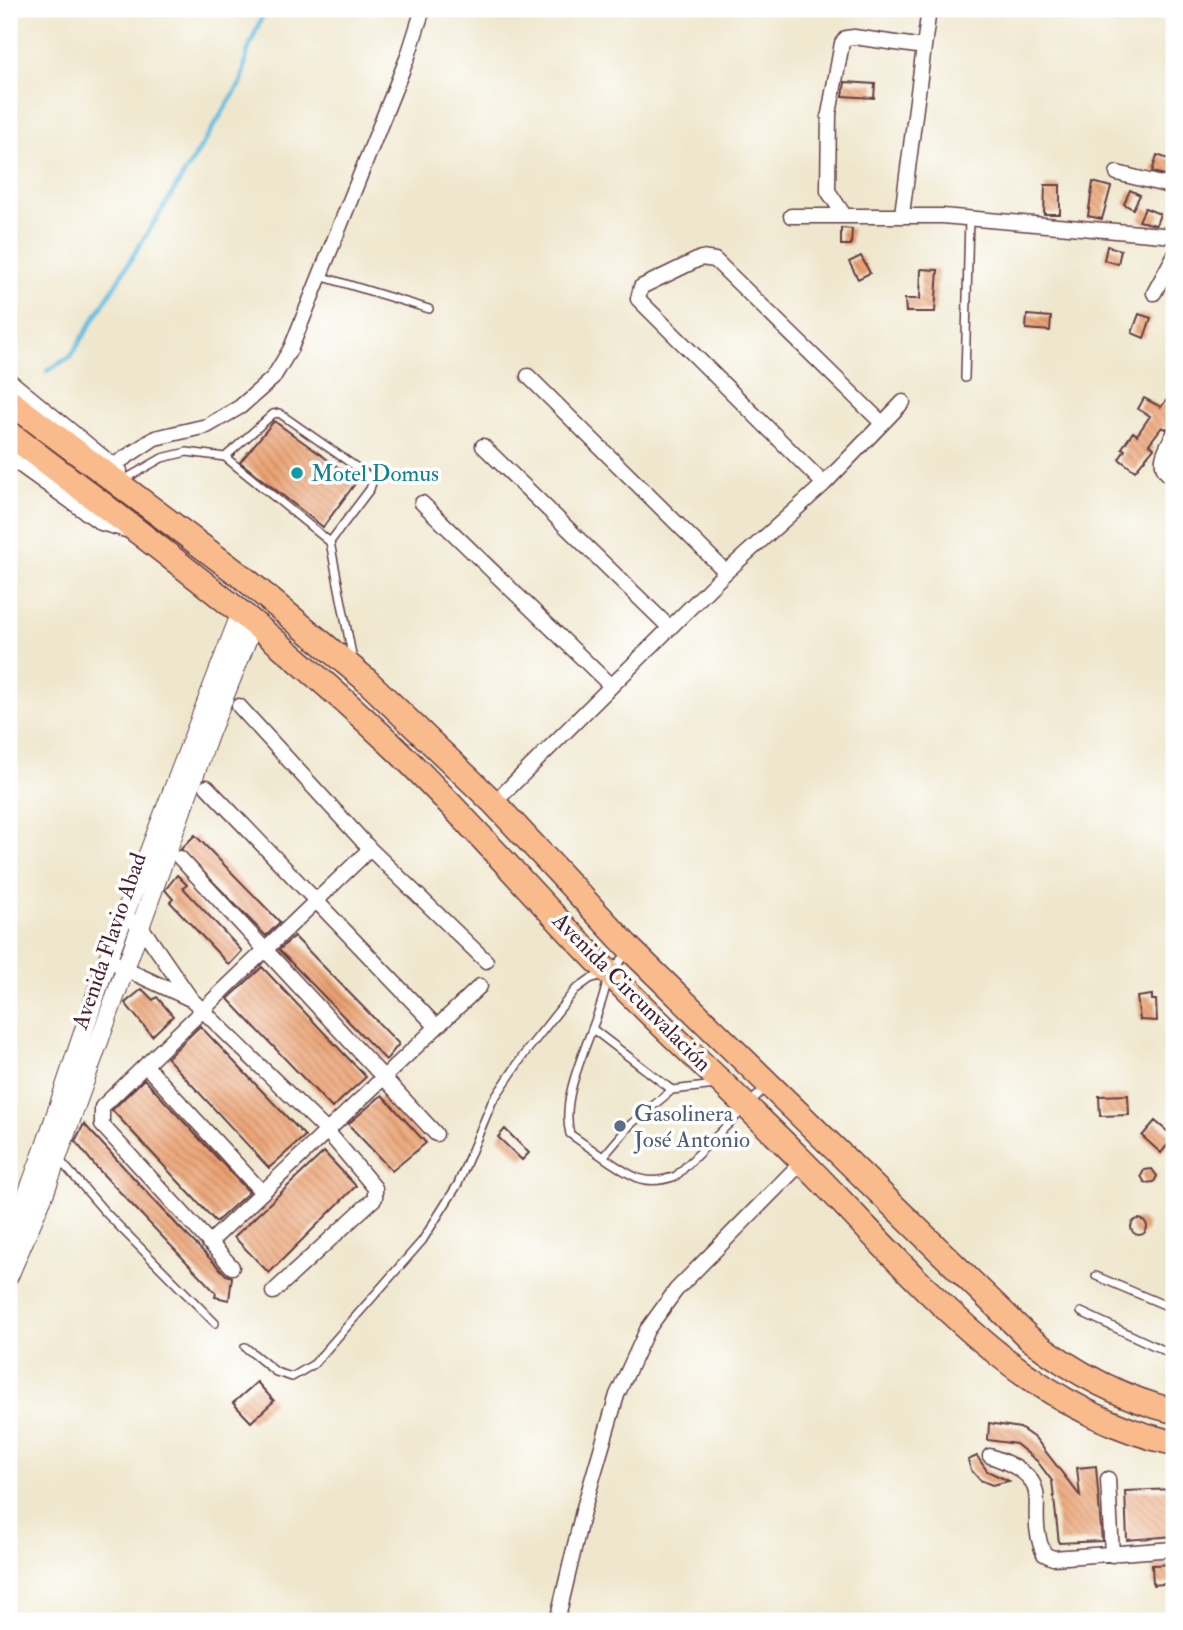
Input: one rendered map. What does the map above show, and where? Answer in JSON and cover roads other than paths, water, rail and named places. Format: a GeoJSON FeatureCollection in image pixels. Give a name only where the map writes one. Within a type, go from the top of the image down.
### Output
{"type":"FeatureCollection","features":[{"type":"Feature","properties":{"kind":"highway","name":"Avenida Circunvalación"},"geometry":{"type":"LineString","coordinates":[[9,401],[261,591],[364,678],[494,803],[577,895],[674,991],[734,1073],[755,1114],[953,1313],[1012,1367],[1084,1411],[1127,1430],[1174,1443]]}},
{"type":"Feature","properties":{"kind":"highway","name":"Avenida Circunvalación"},"geometry":{"type":"LineString","coordinates":[[9,433],[247,617],[402,754],[650,1013],[734,1073],[776,1093],[1029,1338],[1055,1358],[1119,1394],[1174,1411]]}},
{"type":"Feature","properties":{"kind":"highway"},"geometry":{"type":"LineString","coordinates":[[554,913],[577,895]]}},
{"type":"Feature","properties":{"kind":"highway"},"geometry":{"type":"LineString","coordinates":[[650,1013],[674,991]]}},
{"type":"Feature","properties":{"kind":"highway"},"geometry":{"type":"LineString","coordinates":[[755,1114],[776,1093]]}},
{"type":"Feature","properties":{"kind":"street"},"geometry":{"type":"LineString","coordinates":[[114,465],[155,438],[207,426],[240,407],[273,378],[291,348],[408,56],[423,9]]}},
{"type":"Feature","properties":{"kind":"street"},"geometry":{"type":"LineString","coordinates":[[902,214],[929,9]]}},
{"type":"Feature","properties":{"kind":"street"},"geometry":{"type":"LineString","coordinates":[[844,215],[828,191],[829,114],[842,43],[846,38],[854,37],[924,47]]}},
{"type":"Feature","properties":{"kind":"street"},"geometry":{"type":"LineString","coordinates":[[1117,173],[1174,187]]}},
{"type":"Feature","properties":{"kind":"street"},"geometry":{"type":"LineString","coordinates":[[791,216],[902,214],[1174,236]]}},
{"type":"Feature","properties":{"kind":"street"},"geometry":{"type":"LineString","coordinates":[[1154,293],[1174,256]]}},
{"type":"Feature","properties":{"kind":"street"},"geometry":{"type":"LineString","coordinates":[[824,484],[638,299],[641,287],[701,258],[715,260],[882,423]]}},
{"type":"Feature","properties":{"kind":"street"},"geometry":{"type":"LineString","coordinates":[[528,376],[726,572]]}},
{"type":"Feature","properties":{"kind":"street","name":"Avenida Circunvalación"},"geometry":{"type":"LineString","coordinates":[[9,380],[114,465],[155,512]]}},
{"type":"Feature","properties":{"kind":"street"},"geometry":{"type":"LineString","coordinates":[[494,803],[726,572],[824,484],[903,402]]}},
{"type":"Feature","properties":{"kind":"street"},"geometry":{"type":"LineString","coordinates":[[1174,434],[1163,452],[1163,464],[1174,478]]}},
{"type":"Feature","properties":{"kind":"street"},"geometry":{"type":"LineString","coordinates":[[483,446],[670,628]]}},
{"type":"Feature","properties":{"kind":"street","name":"Avenida Circunvalación"},"geometry":{"type":"LineString","coordinates":[[9,457],[101,523],[141,534]]}},
{"type":"Feature","properties":{"kind":"street"},"geometry":{"type":"LineString","coordinates":[[422,503],[611,686]]}},
{"type":"Feature","properties":{"kind":"street","name":"Avenida Flavio Abad"},"geometry":{"type":"LineString","coordinates":[[9,1243],[44,1149],[108,958],[132,921],[247,617]]}},
{"type":"Feature","properties":{"kind":"street"},"geometry":{"type":"LineString","coordinates":[[239,706],[370,849],[486,961]]}},
{"type":"Feature","properties":{"kind":"street"},"geometry":{"type":"LineString","coordinates":[[207,788],[436,1027]]}},
{"type":"Feature","properties":{"kind":"street"},"geometry":{"type":"LineString","coordinates":[[232,1267],[102,1125],[102,1107],[370,849]]}},
{"type":"Feature","properties":{"kind":"street"},"geometry":{"type":"LineString","coordinates":[[180,858],[436,1134]]}},
{"type":"Feature","properties":{"kind":"street"},"geometry":{"type":"LineString","coordinates":[[132,921],[191,999],[327,1131],[375,1188],[375,1198],[273,1292]]}},
{"type":"Feature","properties":{"kind":"street","name":"Avenida Flavio Abad"},"geometry":{"type":"LineString","coordinates":[[9,1276],[28,1237],[125,970],[132,921]]}},
{"type":"Feature","properties":{"kind":"street"},"geometry":{"type":"LineString","coordinates":[[108,958],[125,970],[191,999]]}},
{"type":"Feature","properties":{"kind":"street"},"geometry":{"type":"LineString","coordinates":[[209,1243],[480,986]]}},
{"type":"Feature","properties":{"kind":"street"},"geometry":{"type":"LineString","coordinates":[[146,1066],[262,1192]]}},
{"type":"Feature","properties":{"kind":"street"},"geometry":{"type":"LineString","coordinates":[[557,1621],[577,1534],[610,1420],[646,1331],[676,1290],[803,1161]]}},
{"type":"Feature","properties":{"kind":"street"},"geometry":{"type":"LineString","coordinates":[[990,1456],[1017,1465],[1031,1478],[1037,1496],[1040,1545],[1044,1554],[1053,1558],[1174,1549]]}},
{"type":"Feature","properties":{"kind":"street"},"geometry":{"type":"LineString","coordinates":[[1108,1479],[1112,1555]]}},
{"type":"Feature","properties":{"kind":"lane"},"geometry":{"type":"LineString","coordinates":[[965,378],[969,218]]}},
{"type":"Feature","properties":{"kind":"lane"},"geometry":{"type":"LineString","coordinates":[[320,276],[429,309]]}},
{"type":"Feature","properties":{"kind":"lane"},"geometry":{"type":"LineString","coordinates":[[225,457],[279,412],[369,476],[372,483],[370,489],[330,542]]}},
{"type":"Feature","properties":{"kind":"lane"},"geometry":{"type":"LineString","coordinates":[[127,478],[162,458],[187,452],[225,457],[330,542],[354,663],[364,678]]}},
{"type":"Feature","properties":{"kind":"lane"},"geometry":{"type":"LineString","coordinates":[[245,1347],[276,1372],[292,1377],[314,1364],[422,1241],[458,1184],[492,1102],[525,1053],[575,990],[590,979],[609,973],[631,950]]}},
{"type":"Feature","properties":{"kind":"lane"},"geometry":{"type":"LineString","coordinates":[[609,973],[594,1030],[571,1092],[566,1121],[570,1134],[639,1180],[656,1183],[676,1176],[755,1114]]}},
{"type":"Feature","properties":{"kind":"lane"},"geometry":{"type":"LineString","coordinates":[[594,1030],[672,1090]]}},
{"type":"Feature","properties":{"kind":"lane"},"geometry":{"type":"LineString","coordinates":[[603,1157],[631,1124],[672,1090],[734,1073]]}},
{"type":"Feature","properties":{"kind":"lane"},"geometry":{"type":"LineString","coordinates":[[57,1158],[106,1213],[215,1323]]}},
{"type":"Feature","properties":{"kind":"lane"},"geometry":{"type":"LineString","coordinates":[[1096,1276],[1174,1310]]}},
{"type":"Feature","properties":{"kind":"lane"},"geometry":{"type":"LineString","coordinates":[[1081,1312],[1174,1355]]}},
{"type":"Feature","properties":{"kind":"waterway"},"geometry":{"type":"LineString","coordinates":[[47,371],[71,356],[242,81],[247,53],[265,9]]}},
{"type":"Feature","properties":{"kind":"place","name":"Motel Domus"},"geometry":{"type":"Point","coordinates":[297,473]}},
{"type":"Feature","properties":{"kind":"place","name":"Gasolinera José Antonio"},"geometry":{"type":"Point","coordinates":[620,1126]}}]}
